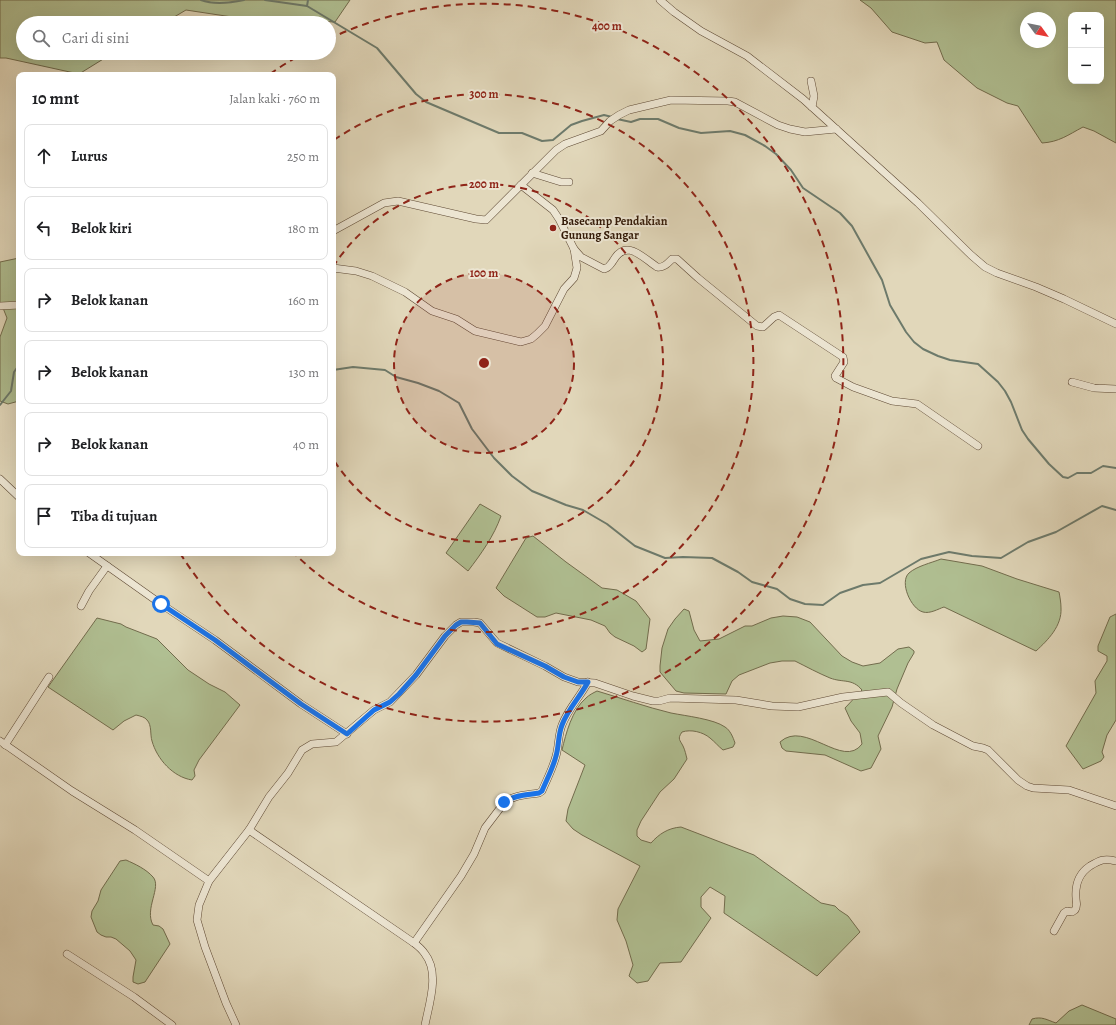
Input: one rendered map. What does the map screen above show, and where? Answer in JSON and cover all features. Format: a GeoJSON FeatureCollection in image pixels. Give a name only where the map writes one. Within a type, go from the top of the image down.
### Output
{"type":"FeatureCollection","features":[{"type":"Feature","properties":{"kind":"street"},"geometry":{"type":"LineString","coordinates":[[660,0],[678,16],[701,31],[747,56],[812,107],[918,203],[985,267],[1064,299],[1116,324]]}},
{"type":"Feature","properties":{"kind":"street"},"geometry":{"type":"LineString","coordinates":[[811,81],[814,96],[812,107]]}},
{"type":"Feature","properties":{"kind":"street"},"geometry":{"type":"LineString","coordinates":[[336,229],[384,203],[398,201],[486,220],[532,172],[556,150],[565,144],[601,132],[610,121],[629,110],[671,100],[735,102],[790,129],[805,132],[836,129]]}},
{"type":"Feature","properties":{"kind":"street"},"geometry":{"type":"LineString","coordinates":[[532,172],[562,182],[569,182]]}},
{"type":"Feature","properties":{"kind":"street"},"geometry":{"type":"LineString","coordinates":[[336,268],[356,271],[372,276],[405,292],[432,311],[456,319],[475,331],[521,342],[531,338],[545,326],[564,289],[574,278],[577,268],[574,250],[559,218],[553,210],[521,185]]}},
{"type":"Feature","properties":{"kind":"street"},"geometry":{"type":"LineString","coordinates":[[574,250],[581,257],[604,269],[609,267],[617,254],[625,250],[635,252],[657,267],[665,266],[672,259],[677,259],[698,278],[759,327],[763,327],[776,315],[779,315],[843,357],[844,362],[835,376],[836,378],[853,387],[892,401],[917,404],[978,446]]}},
{"type":"Feature","properties":{"kind":"street"},"geometry":{"type":"LineString","coordinates":[[0,306],[16,305]]}},
{"type":"Feature","properties":{"kind":"street"},"geometry":{"type":"LineString","coordinates":[[1072,382],[1094,388],[1116,389]]}},
{"type":"Feature","properties":{"kind":"street"},"geometry":{"type":"LineString","coordinates":[[0,479],[16,494]]}},
{"type":"Feature","properties":{"kind":"street"},"geometry":{"type":"LineString","coordinates":[[93,556],[215,640],[301,704],[347,734]]}},
{"type":"Feature","properties":{"kind":"street"},"geometry":{"type":"LineString","coordinates":[[81,606],[86,600],[89,591],[107,566]]}},
{"type":"Feature","properties":{"kind":"street"},"geometry":{"type":"LineString","coordinates":[[236,1025],[204,947],[197,920],[199,905],[209,881],[249,830],[269,797],[288,773],[302,750],[312,744],[334,743],[370,714],[390,702],[416,675],[445,636],[461,622],[480,623],[497,644],[539,663],[564,677],[578,682],[595,683],[653,701],[670,698],[736,700],[798,708],[843,697],[888,692],[933,725],[973,746],[988,750],[1018,780],[1027,786],[1033,788],[1070,790],[1116,806]]}},
{"type":"Feature","properties":{"kind":"street"},"geometry":{"type":"LineString","coordinates":[[49,677],[2,743],[72,791],[135,830],[209,881]]}},
{"type":"Feature","properties":{"kind":"street"},"geometry":{"type":"LineString","coordinates":[[414,942],[427,926],[461,876],[474,854],[484,828],[504,802],[516,797],[539,793],[542,791],[553,768],[562,725],[588,682]]}},
{"type":"Feature","properties":{"kind":"street"},"geometry":{"type":"LineString","coordinates":[[249,830],[414,942],[425,953],[428,957],[432,975],[432,988],[425,1025]]}},
{"type":"Feature","properties":{"kind":"street"},"geometry":{"type":"LineString","coordinates":[[1054,931],[1064,913],[1067,911],[1072,912],[1077,907],[1077,881],[1085,869],[1104,859],[1116,861]]}},
{"type":"Feature","properties":{"kind":"street"},"geometry":{"type":"LineString","coordinates":[[67,954],[134,997],[172,1025]]}},
{"type":"Feature","properties":{"kind":"green space"},"geometry":{"type":"Polygon","coordinates":[[[0,0],[350,0],[336,21],[336,16],[226,16],[186,10],[176,16],[16,16],[16,60],[102,60],[82,72],[70,72],[0,58],[0,0]]]}},
{"type":"Feature","properties":{"kind":"green space"},"geometry":{"type":"Polygon","coordinates":[[[860,0],[1116,0],[1116,143],[1083,127],[1058,140],[1042,143],[1018,106],[1007,103],[977,88],[944,60],[937,42],[925,43],[892,32],[871,8],[860,0]]]}},
{"type":"Feature","properties":{"kind":"green space"},"geometry":{"type":"Polygon","coordinates":[[[16,259],[16,402],[8,404],[0,401],[0,337],[7,318],[0,302],[0,262],[16,259]]]}},
{"type":"Feature","properties":{"kind":"green space"},"geometry":{"type":"Polygon","coordinates":[[[480,504],[501,516],[491,538],[468,571],[446,553],[480,504]]]}},
{"type":"Feature","properties":{"kind":"green space"},"geometry":{"type":"Polygon","coordinates":[[[533,536],[602,588],[617,590],[636,601],[650,619],[646,649],[642,652],[634,646],[615,637],[605,626],[591,620],[556,613],[545,617],[537,617],[504,596],[496,588],[526,538],[533,536]]]}},
{"type":"Feature","properties":{"kind":"green space"},"geometry":{"type":"Polygon","coordinates":[[[941,559],[982,566],[1059,592],[1061,615],[1057,627],[1036,651],[944,607],[928,612],[919,610],[914,606],[908,595],[905,582],[906,577],[916,568],[941,559]]]}},
{"type":"Feature","properties":{"kind":"green space"},"geometry":{"type":"Polygon","coordinates":[[[684,609],[689,611],[694,630],[700,641],[719,639],[745,626],[752,626],[771,618],[783,616],[797,617],[810,622],[842,656],[863,666],[880,663],[898,649],[909,647],[914,651],[897,689],[892,707],[878,736],[881,749],[871,768],[861,771],[825,755],[786,751],[782,748],[780,742],[790,737],[801,736],[812,739],[834,749],[845,751],[854,750],[862,744],[860,733],[851,721],[845,708],[862,690],[851,682],[830,678],[795,661],[782,661],[770,663],[739,675],[732,681],[726,694],[684,693],[676,691],[660,672],[660,666],[662,648],[668,629],[684,609]]]}},
{"type":"Feature","properties":{"kind":"green space"},"geometry":{"type":"Polygon","coordinates":[[[1116,614],[1116,720],[1107,735],[1102,752],[1104,757],[1101,761],[1083,769],[1066,746],[1096,693],[1095,681],[1107,661],[1107,656],[1098,651],[1098,646],[1110,617],[1116,614]]]}},
{"type":"Feature","properties":{"kind":"green space"},"geometry":{"type":"Polygon","coordinates":[[[97,618],[121,624],[157,639],[188,670],[209,684],[225,692],[240,705],[199,760],[194,770],[195,776],[192,780],[172,771],[162,760],[154,748],[151,739],[150,725],[145,718],[136,715],[124,721],[113,730],[48,687],[97,618]]]}},
{"type":"Feature","properties":{"kind":"green space"},"geometry":{"type":"Polygon","coordinates":[[[597,691],[662,711],[714,722],[720,724],[728,730],[735,743],[733,747],[723,750],[704,734],[693,731],[682,732],[680,739],[687,759],[674,779],[660,792],[641,821],[637,830],[637,836],[641,840],[651,843],[664,832],[681,827],[754,855],[821,903],[835,906],[848,916],[860,932],[817,976],[724,913],[725,896],[710,887],[701,897],[701,907],[711,918],[681,962],[660,963],[648,981],[637,983],[629,976],[633,965],[626,941],[617,920],[618,909],[640,866],[582,835],[573,829],[566,821],[568,809],[585,765],[562,750],[573,715],[587,697],[597,691]]]}},
{"type":"Feature","properties":{"kind":"green space"},"geometry":{"type":"Polygon","coordinates":[[[126,860],[144,869],[153,877],[156,886],[151,905],[151,919],[153,925],[159,926],[163,929],[170,944],[145,982],[138,984],[133,982],[136,960],[130,951],[116,939],[106,937],[97,932],[91,917],[101,890],[120,861],[126,860]]]}},
{"type":"Feature","properties":{"kind":"green space"},"geometry":{"type":"Polygon","coordinates":[[[1082,1005],[1116,1019],[1116,1025],[1029,1025],[1032,1019],[1039,1018],[1056,1023],[1069,1011],[1082,1005]]]}},
{"type":"Feature","properties":{"kind":"waterway"},"geometry":{"type":"LineString","coordinates":[[201,0],[211,3],[244,0]]}},
{"type":"Feature","properties":{"kind":"waterway"},"geometry":{"type":"LineString","coordinates":[[265,0],[307,6]]}},
{"type":"Feature","properties":{"kind":"waterway"},"geometry":{"type":"LineString","coordinates":[[308,0],[307,6],[324,16]]}},
{"type":"Feature","properties":{"kind":"waterway"},"geometry":{"type":"LineString","coordinates":[[336,23],[377,48],[416,94],[426,102],[499,133],[522,133],[542,141],[553,140],[571,125],[604,115],[612,117]]}},
{"type":"Feature","properties":{"kind":"waterway"},"geometry":{"type":"LineString","coordinates":[[617,119],[631,122],[640,119],[658,119],[679,128],[701,133],[730,131],[745,135],[765,146],[776,154],[791,170],[803,188],[840,213],[852,226],[882,280],[890,305],[906,332],[914,342],[923,349],[938,356],[950,360],[978,364],[998,382],[1011,402],[1022,430],[1028,439],[1049,464],[1063,477],[1068,478],[1077,473],[1091,473],[1103,466],[1116,468]]}},
{"type":"Feature","properties":{"kind":"waterway"},"geometry":{"type":"LineString","coordinates":[[336,370],[353,367],[385,370],[396,377],[439,391],[459,403],[472,429],[494,458],[512,476],[532,491],[566,505],[583,510],[607,524],[635,546],[665,558],[712,558],[738,572],[752,582],[777,589],[790,599],[805,604],[823,605],[840,593],[863,585],[880,583],[921,559],[949,552],[972,556],[1001,558],[1028,542],[1056,532],[1102,506],[1116,510]]}},
{"type":"Feature","properties":{"kind":"waterway"},"geometry":{"type":"LineString","coordinates":[[0,405],[11,391],[14,372],[16,369]]}},
{"type":"Feature","properties":{"kind":"place","name":"Basecamp Pendakian Gunung Sangar"},"geometry":{"type":"Point","coordinates":[553,228]}},
{"type":"Feature","properties":{"kind":"route"},"geometry":{"type":"LineString","coordinates":[[161,604],[215,640],[301,704],[347,734],[374,710],[390,702],[399,694],[416,675],[445,636],[461,622],[480,623],[497,644],[545,666],[564,677],[578,682],[588,682],[562,725],[553,768],[542,791],[539,793],[516,797],[504,802]]}}]}
